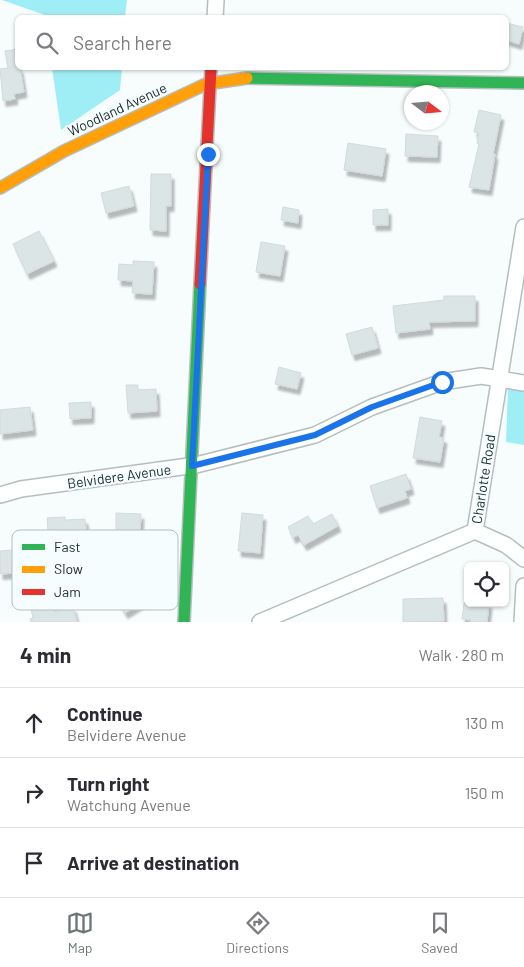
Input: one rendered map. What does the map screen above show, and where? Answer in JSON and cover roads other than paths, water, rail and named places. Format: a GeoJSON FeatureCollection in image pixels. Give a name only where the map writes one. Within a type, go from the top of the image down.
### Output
{"type":"FeatureCollection","features":[{"type":"Feature","properties":{"kind":"street"},"geometry":{"type":"LineString","coordinates":[[215,15],[216,0]]}},
{"type":"Feature","properties":{"kind":"street"},"geometry":{"type":"LineString","coordinates":[[184,622],[212,70]]}},
{"type":"Feature","properties":{"kind":"street","name":"Woodland Avenue"},"geometry":{"type":"LineString","coordinates":[[0,188],[64,150],[210,83],[241,78],[524,83]]}},
{"type":"Feature","properties":{"kind":"street","name":"Charlotte Road"},"geometry":{"type":"LineString","coordinates":[[260,622],[474,531],[524,227]]}},
{"type":"Feature","properties":{"kind":"street","name":"Belvidere Avenue"},"geometry":{"type":"LineString","coordinates":[[0,495],[21,489],[192,466],[315,435],[372,407],[442,382],[481,376],[524,383]]}},
{"type":"Feature","properties":{"kind":"street"},"geometry":{"type":"LineString","coordinates":[[474,531],[506,545],[524,559]]}},
{"type":"Feature","properties":{"kind":"street"},"geometry":{"type":"LineString","coordinates":[[522,622],[524,586]]}}]}
